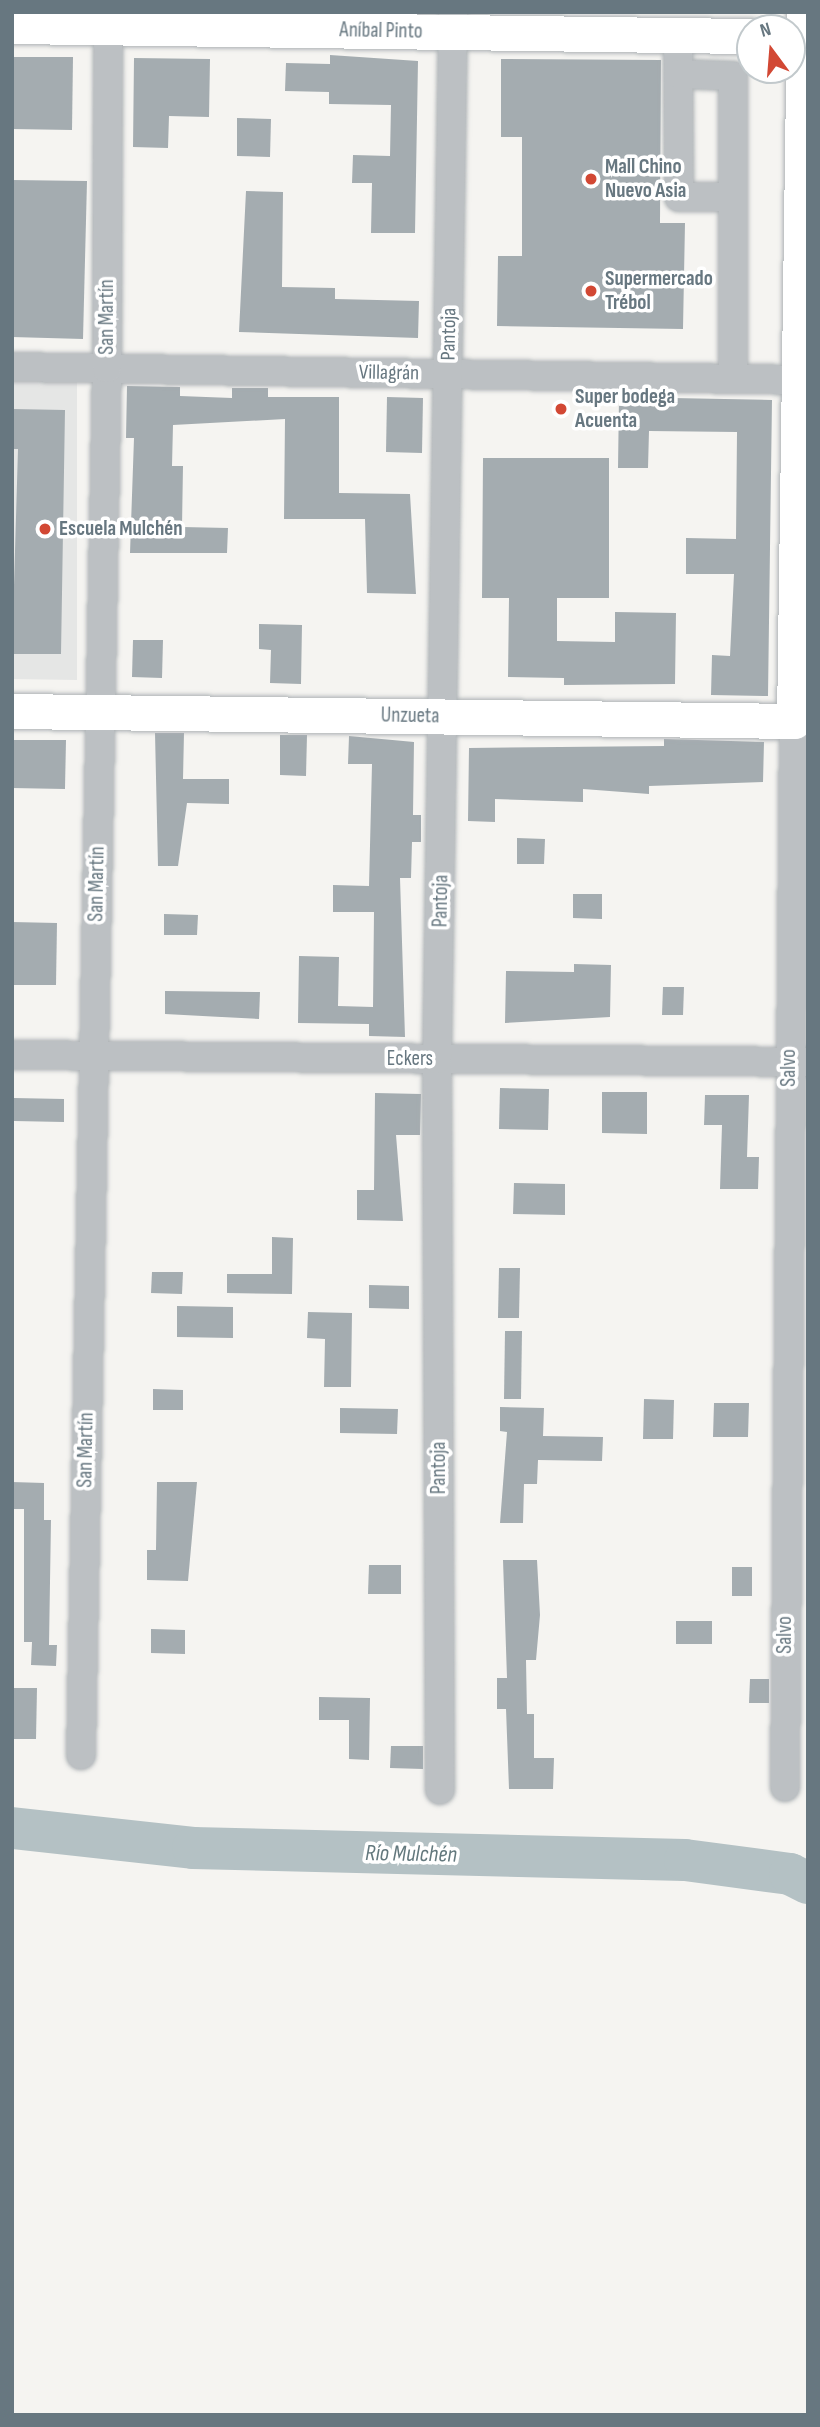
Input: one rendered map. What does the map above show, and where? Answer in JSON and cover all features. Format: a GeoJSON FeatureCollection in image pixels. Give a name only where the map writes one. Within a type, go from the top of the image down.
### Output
{"type":"FeatureCollection","features":[{"type":"Feature","properties":{"kind":"main road","name":"Aníbal Pinto"},"geometry":{"type":"LineString","coordinates":[[12,26],[108,20],[453,22],[678,36],[736,36]]}},
{"type":"Feature","properties":{"kind":"main road","name":"Salvo"},"geometry":{"type":"LineString","coordinates":[[801,721],[802,84]]}},
{"type":"Feature","properties":{"kind":"main road","name":"Unzueta"},"geometry":{"type":"LineString","coordinates":[[12,711],[801,721]]}},
{"type":"Feature","properties":{"kind":"street","name":"San Martín"},"geometry":{"type":"LineString","coordinates":[[81,1755],[107,368],[108,20]]}},
{"type":"Feature","properties":{"kind":"street","name":"Pantoja"},"geometry":{"type":"LineString","coordinates":[[440,1790],[437,1059],[445,716],[453,22]]}},
{"type":"Feature","properties":{"kind":"street"},"geometry":{"type":"LineString","coordinates":[[678,36],[679,197],[731,197]]}},
{"type":"Feature","properties":{"kind":"street"},"geometry":{"type":"LineString","coordinates":[[678,75],[733,76],[733,379]]}},
{"type":"Feature","properties":{"kind":"street","name":"Villagrán"},"geometry":{"type":"LineString","coordinates":[[12,367],[803,380]]}},
{"type":"Feature","properties":{"kind":"street","name":"Salvo"},"geometry":{"type":"LineString","coordinates":[[785,1787],[798,1062],[801,721]]}},
{"type":"Feature","properties":{"kind":"street","name":"Eckers"},"geometry":{"type":"LineString","coordinates":[[12,1055],[798,1062]]}},
{"type":"Feature","properties":{"kind":"shaded area","name":"Escuela Mulchén"},"geometry":{"type":"Polygon","coordinates":[[[12,379],[77,380],[77,680],[12,679],[12,379]]]}},
{"type":"Feature","properties":{"kind":"building"},"geometry":{"type":"Polygon","coordinates":[[[330,55],[418,61],[415,233],[371,233],[372,183],[352,183],[353,155],[390,156],[391,105],[329,104],[329,92],[285,91],[286,63],[330,64],[330,55]]]}},
{"type":"Feature","properties":{"kind":"building"},"geometry":{"type":"Polygon","coordinates":[[[12,57],[73,57],[72,130],[12,129],[12,57]]]}},
{"type":"Feature","properties":{"kind":"building"},"geometry":{"type":"Polygon","coordinates":[[[134,58],[210,59],[209,117],[169,116],[168,148],[133,147],[134,58]]]}},
{"type":"Feature","properties":{"kind":"building"},"geometry":{"type":"Polygon","coordinates":[[[501,59],[661,60],[660,223],[685,223],[683,329],[497,326],[498,256],[522,256],[522,137],[501,137],[501,59]]]}},
{"type":"Feature","properties":{"kind":"building"},"geometry":{"type":"Polygon","coordinates":[[[237,118],[271,119],[270,157],[237,156],[237,118]]]}},
{"type":"Feature","properties":{"kind":"building"},"geometry":{"type":"Polygon","coordinates":[[[12,180],[87,181],[83,339],[12,337],[12,180]]]}},
{"type":"Feature","properties":{"kind":"building"},"geometry":{"type":"Polygon","coordinates":[[[246,191],[283,192],[282,287],[335,288],[335,299],[419,301],[418,338],[239,332],[246,191]]]}},
{"type":"Feature","properties":{"kind":"building"},"geometry":{"type":"Polygon","coordinates":[[[127,386],[180,387],[180,396],[232,398],[232,388],[268,388],[268,397],[339,397],[339,493],[410,494],[416,594],[367,593],[365,519],[284,519],[285,419],[173,425],[172,466],[183,466],[182,527],[228,528],[227,553],[130,553],[134,438],[126,438],[127,386]]]}},
{"type":"Feature","properties":{"kind":"building"},"geometry":{"type":"Polygon","coordinates":[[[387,397],[423,398],[422,453],[386,452],[387,397]]]}},
{"type":"Feature","properties":{"kind":"building"},"geometry":{"type":"Polygon","coordinates":[[[619,397],[772,400],[768,696],[711,695],[712,655],[730,656],[734,574],[686,574],[686,538],[736,539],[737,432],[649,431],[648,468],[618,468],[619,397]]]}},
{"type":"Feature","properties":{"kind":"building","name":"Escuela Mulchén"},"geometry":{"type":"Polygon","coordinates":[[[12,409],[65,410],[61,654],[12,654],[18,449],[12,449],[12,409]]]}},
{"type":"Feature","properties":{"kind":"building"},"geometry":{"type":"Polygon","coordinates":[[[483,458],[609,458],[609,598],[557,598],[557,641],[615,642],[615,612],[676,613],[675,684],[564,685],[564,678],[508,677],[509,598],[482,598],[483,458]]]}},
{"type":"Feature","properties":{"kind":"building"},"geometry":{"type":"Polygon","coordinates":[[[259,624],[302,625],[301,684],[270,683],[271,650],[259,649],[259,624]]]}},
{"type":"Feature","properties":{"kind":"building"},"geometry":{"type":"Polygon","coordinates":[[[133,640],[163,640],[162,678],[132,677],[133,640]]]}},
{"type":"Feature","properties":{"kind":"building"},"geometry":{"type":"Polygon","coordinates":[[[155,733],[184,733],[183,779],[229,779],[229,804],[187,803],[178,866],[158,866],[155,733]]]}},
{"type":"Feature","properties":{"kind":"building"},"geometry":{"type":"Polygon","coordinates":[[[280,735],[307,735],[306,776],[280,775],[280,735]]]}},
{"type":"Feature","properties":{"kind":"building"},"geometry":{"type":"Polygon","coordinates":[[[349,736],[414,742],[413,815],[421,815],[421,842],[412,842],[411,878],[400,878],[405,1037],[369,1036],[369,1024],[298,1023],[299,956],[339,957],[338,1006],[373,1007],[374,912],[333,912],[333,885],[369,886],[372,764],[348,764],[349,736]]]}},
{"type":"Feature","properties":{"kind":"building"},"geometry":{"type":"Polygon","coordinates":[[[664,739],[764,742],[763,782],[649,786],[649,794],[583,789],[583,802],[495,799],[495,822],[468,821],[469,748],[664,746],[664,739]]]}},
{"type":"Feature","properties":{"kind":"building"},"geometry":{"type":"Polygon","coordinates":[[[12,740],[66,740],[65,789],[12,788],[12,740]]]}},
{"type":"Feature","properties":{"kind":"building"},"geometry":{"type":"Polygon","coordinates":[[[517,838],[545,839],[544,864],[517,864],[517,838]]]}},
{"type":"Feature","properties":{"kind":"building"},"geometry":{"type":"Polygon","coordinates":[[[573,894],[602,894],[602,919],[573,918],[573,894]]]}},
{"type":"Feature","properties":{"kind":"building"},"geometry":{"type":"Polygon","coordinates":[[[164,914],[198,915],[197,935],[164,935],[164,914]]]}},
{"type":"Feature","properties":{"kind":"building"},"geometry":{"type":"Polygon","coordinates":[[[12,922],[57,923],[56,985],[12,985],[12,922]]]}},
{"type":"Feature","properties":{"kind":"building"},"geometry":{"type":"Polygon","coordinates":[[[574,964],[611,965],[610,1017],[505,1023],[506,971],[574,972],[574,964]]]}},
{"type":"Feature","properties":{"kind":"building"},"geometry":{"type":"Polygon","coordinates":[[[663,987],[684,987],[683,1015],[662,1015],[663,987]]]}},
{"type":"Feature","properties":{"kind":"building"},"geometry":{"type":"Polygon","coordinates":[[[165,991],[260,992],[259,1019],[165,1014],[165,991]]]}},
{"type":"Feature","properties":{"kind":"building"},"geometry":{"type":"Polygon","coordinates":[[[500,1088],[549,1089],[548,1130],[499,1129],[500,1088]]]}},
{"type":"Feature","properties":{"kind":"building"},"geometry":{"type":"Polygon","coordinates":[[[602,1092],[647,1092],[647,1134],[602,1133],[602,1092]]]}},
{"type":"Feature","properties":{"kind":"building"},"geometry":{"type":"Polygon","coordinates":[[[375,1093],[421,1094],[420,1135],[396,1135],[403,1221],[357,1220],[357,1190],[374,1190],[375,1093]]]}},
{"type":"Feature","properties":{"kind":"building"},"geometry":{"type":"Polygon","coordinates":[[[705,1095],[749,1095],[747,1157],[759,1157],[758,1189],[720,1189],[722,1125],[704,1125],[705,1095]]]}},
{"type":"Feature","properties":{"kind":"building"},"geometry":{"type":"Polygon","coordinates":[[[14,1098],[64,1099],[64,1122],[14,1121],[14,1098]]]}},
{"type":"Feature","properties":{"kind":"building"},"geometry":{"type":"Polygon","coordinates":[[[514,1183],[565,1184],[565,1215],[513,1214],[514,1183]]]}},
{"type":"Feature","properties":{"kind":"building"},"geometry":{"type":"Polygon","coordinates":[[[272,1237],[293,1238],[292,1294],[227,1293],[227,1274],[272,1274],[272,1237]]]}},
{"type":"Feature","properties":{"kind":"building"},"geometry":{"type":"Polygon","coordinates":[[[499,1268],[520,1268],[519,1318],[498,1318],[499,1268]]]}},
{"type":"Feature","properties":{"kind":"building"},"geometry":{"type":"Polygon","coordinates":[[[152,1272],[183,1272],[182,1294],[151,1293],[152,1272]]]}},
{"type":"Feature","properties":{"kind":"building"},"geometry":{"type":"Polygon","coordinates":[[[369,1285],[409,1286],[409,1309],[369,1308],[369,1285]]]}},
{"type":"Feature","properties":{"kind":"building"},"geometry":{"type":"Polygon","coordinates":[[[177,1306],[233,1307],[233,1338],[177,1337],[177,1306]]]}},
{"type":"Feature","properties":{"kind":"building"},"geometry":{"type":"Polygon","coordinates":[[[308,1312],[352,1313],[351,1387],[324,1387],[325,1339],[307,1338],[308,1312]]]}},
{"type":"Feature","properties":{"kind":"building"},"geometry":{"type":"Polygon","coordinates":[[[505,1331],[522,1331],[521,1399],[504,1399],[505,1331]]]}},
{"type":"Feature","properties":{"kind":"building"},"geometry":{"type":"Polygon","coordinates":[[[153,1389],[183,1390],[183,1410],[153,1410],[153,1389]]]}},
{"type":"Feature","properties":{"kind":"building"},"geometry":{"type":"Polygon","coordinates":[[[644,1399],[674,1400],[673,1439],[643,1439],[644,1399]]]}},
{"type":"Feature","properties":{"kind":"building"},"geometry":{"type":"Polygon","coordinates":[[[714,1403],[749,1403],[748,1437],[713,1437],[714,1403]]]}},
{"type":"Feature","properties":{"kind":"building"},"geometry":{"type":"Polygon","coordinates":[[[500,1407],[544,1408],[543,1436],[603,1437],[602,1461],[538,1460],[537,1484],[524,1484],[523,1523],[500,1523],[507,1432],[500,1431],[500,1407]]]}},
{"type":"Feature","properties":{"kind":"building"},"geometry":{"type":"Polygon","coordinates":[[[340,1408],[398,1409],[397,1434],[340,1433],[340,1408]]]}},
{"type":"Feature","properties":{"kind":"building"},"geometry":{"type":"Polygon","coordinates":[[[12,1482],[44,1483],[44,1520],[51,1520],[49,1645],[57,1645],[56,1666],[31,1665],[32,1642],[24,1642],[24,1509],[12,1509],[12,1482]]]}},
{"type":"Feature","properties":{"kind":"building"},"geometry":{"type":"Polygon","coordinates":[[[157,1482],[197,1482],[188,1581],[147,1580],[147,1550],[156,1550],[157,1482]]]}},
{"type":"Feature","properties":{"kind":"building"},"geometry":{"type":"Polygon","coordinates":[[[503,1560],[537,1560],[540,1615],[536,1660],[526,1660],[527,1714],[534,1714],[534,1758],[554,1758],[553,1789],[509,1789],[506,1709],[497,1709],[497,1678],[507,1678],[503,1560]]]}},
{"type":"Feature","properties":{"kind":"building"},"geometry":{"type":"Polygon","coordinates":[[[369,1565],[401,1565],[401,1594],[368,1594],[369,1565]]]}},
{"type":"Feature","properties":{"kind":"building"},"geometry":{"type":"Polygon","coordinates":[[[732,1567],[752,1567],[752,1596],[732,1596],[732,1567]]]}},
{"type":"Feature","properties":{"kind":"building"},"geometry":{"type":"Polygon","coordinates":[[[676,1621],[712,1621],[712,1644],[676,1644],[676,1621]]]}},
{"type":"Feature","properties":{"kind":"building"},"geometry":{"type":"Polygon","coordinates":[[[151,1629],[185,1630],[185,1654],[151,1653],[151,1629]]]}},
{"type":"Feature","properties":{"kind":"building"},"geometry":{"type":"Polygon","coordinates":[[[750,1679],[769,1679],[769,1703],[749,1703],[750,1679]]]}},
{"type":"Feature","properties":{"kind":"building"},"geometry":{"type":"Polygon","coordinates":[[[12,1688],[37,1688],[36,1739],[12,1739],[12,1688]]]}},
{"type":"Feature","properties":{"kind":"building"},"geometry":{"type":"Polygon","coordinates":[[[319,1697],[370,1698],[369,1760],[349,1759],[349,1720],[319,1720],[319,1697]]]}},
{"type":"Feature","properties":{"kind":"building"},"geometry":{"type":"Polygon","coordinates":[[[391,1746],[423,1746],[423,1769],[390,1768],[391,1746]]]}},
{"type":"Feature","properties":{"kind":"waterway","name":"Río Mulchén"},"geometry":{"type":"LineString","coordinates":[[12,1828],[193,1848],[685,1860],[790,1874],[808,1883]]}},
{"type":"Feature","properties":{"kind":"place","name":"Mall Chino Nuevo Asia"},"geometry":{"type":"Point","coordinates":[591,179]}},
{"type":"Feature","properties":{"kind":"place","name":"Supermercado Trébol"},"geometry":{"type":"Point","coordinates":[591,291]}},
{"type":"Feature","properties":{"kind":"place","name":"Super bodega Acuenta"},"geometry":{"type":"Point","coordinates":[561,409]}},
{"type":"Feature","properties":{"kind":"place","name":"Escuela Mulchén"},"geometry":{"type":"Point","coordinates":[45,529]}}]}
